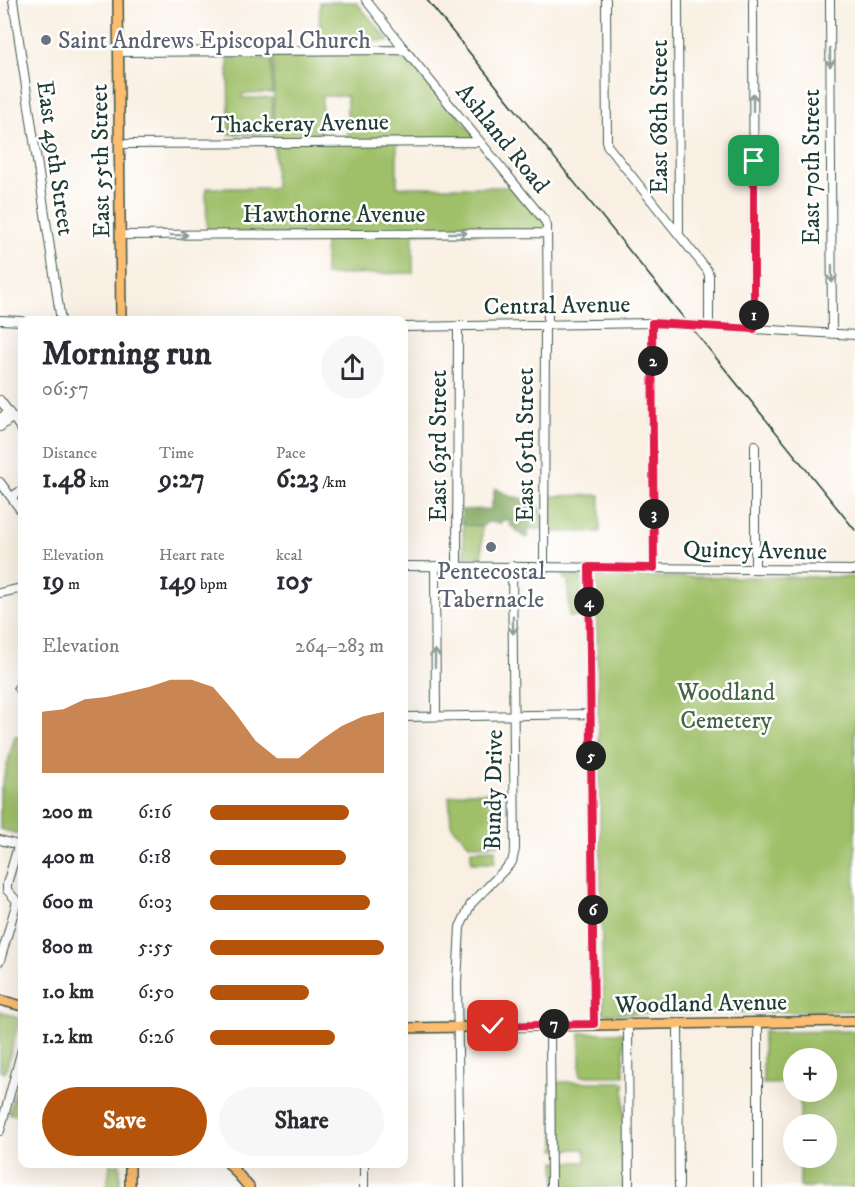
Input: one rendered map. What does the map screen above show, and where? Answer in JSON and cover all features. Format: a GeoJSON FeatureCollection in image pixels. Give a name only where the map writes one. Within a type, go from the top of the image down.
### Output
{"type":"FeatureCollection","features":[{"type":"Feature","properties":{"kind":"main road","name":"East 55th Street"},"geometry":{"type":"LineString","coordinates":[[118,0],[122,316]]}},
{"type":"Feature","properties":{"kind":"main road"},"geometry":{"type":"LineString","coordinates":[[0,1000],[18,1005]]}},
{"type":"Feature","properties":{"kind":"main road","name":"Woodland Avenue"},"geometry":{"type":"LineString","coordinates":[[408,1028],[855,1021]]}},
{"type":"Feature","properties":{"kind":"main road"},"geometry":{"type":"LineString","coordinates":[[130,1168],[130,1187]]}},
{"type":"Feature","properties":{"kind":"main road"},"geometry":{"type":"LineString","coordinates":[[232,1168],[249,1187]]}},
{"type":"Feature","properties":{"kind":"street","name":"East 49th Street"},"geometry":{"type":"LineString","coordinates":[[13,0],[60,316]]}},
{"type":"Feature","properties":{"kind":"street","name":"Ashland Road"},"geometry":{"type":"LineString","coordinates":[[366,0],[545,221],[547,233],[546,324]]}},
{"type":"Feature","properties":{"kind":"street"},"geometry":{"type":"LineString","coordinates":[[606,0],[607,145],[707,270],[709,274],[709,326]]}},
{"type":"Feature","properties":{"kind":"street","name":"East 68th Street"},"geometry":{"type":"LineString","coordinates":[[678,0],[679,234]]}},
{"type":"Feature","properties":{"kind":"street"},"geometry":{"type":"LineString","coordinates":[[753,0],[754,329]]}},
{"type":"Feature","properties":{"kind":"street","name":"East 70th Street"},"geometry":{"type":"LineString","coordinates":[[831,0],[832,333]]}},
{"type":"Feature","properties":{"kind":"street"},"geometry":{"type":"LineString","coordinates":[[119,52],[405,50]]}},
{"type":"Feature","properties":{"kind":"street","name":"Thackeray Avenue"},"geometry":{"type":"LineString","coordinates":[[120,144],[480,142]]}},
{"type":"Feature","properties":{"kind":"street","name":"Hawthorne Avenue"},"geometry":{"type":"LineString","coordinates":[[121,236],[547,233]]}},
{"type":"Feature","properties":{"kind":"street"},"geometry":{"type":"LineString","coordinates":[[0,320],[18,321]]}},
{"type":"Feature","properties":{"kind":"street"},"geometry":{"type":"LineString","coordinates":[[652,323],[654,568]]}},
{"type":"Feature","properties":{"kind":"street","name":"Central Avenue"},"geometry":{"type":"LineString","coordinates":[[408,327],[652,323],[855,335]]}},
{"type":"Feature","properties":{"kind":"street","name":"East 65th Street"},"geometry":{"type":"LineString","coordinates":[[544,567],[546,324]]}},
{"type":"Feature","properties":{"kind":"street","name":"East 63rd Street"},"geometry":{"type":"LineString","coordinates":[[457,566],[458,327]]}},
{"type":"Feature","properties":{"kind":"street"},"geometry":{"type":"LineString","coordinates":[[0,400],[18,425]]}},
{"type":"Feature","properties":{"kind":"street"},"geometry":{"type":"LineString","coordinates":[[0,418],[11,415]]}},
{"type":"Feature","properties":{"kind":"street"},"geometry":{"type":"LineString","coordinates":[[0,427],[11,415]]}},
{"type":"Feature","properties":{"kind":"street"},"geometry":{"type":"LineString","coordinates":[[755,445],[755,569]]}},
{"type":"Feature","properties":{"kind":"street"},"geometry":{"type":"LineString","coordinates":[[0,482],[18,507]]}},
{"type":"Feature","properties":{"kind":"street"},"geometry":{"type":"LineString","coordinates":[[11,497],[18,493]]}},
{"type":"Feature","properties":{"kind":"street","name":"Quincy Avenue"},"geometry":{"type":"LineString","coordinates":[[408,566],[855,570]]}},
{"type":"Feature","properties":{"kind":"street"},"geometry":{"type":"LineString","coordinates":[[435,566],[436,716]]}},
{"type":"Feature","properties":{"kind":"street","name":"Bundy Drive"},"geometry":{"type":"LineString","coordinates":[[458,1026],[460,927],[471,904],[512,862],[515,849],[512,566]]}},
{"type":"Feature","properties":{"kind":"street"},"geometry":{"type":"LineString","coordinates":[[589,567],[594,1024]]}},
{"type":"Feature","properties":{"kind":"street"},"geometry":{"type":"LineString","coordinates":[[0,593],[18,589]]}},
{"type":"Feature","properties":{"kind":"street"},"geometry":{"type":"LineString","coordinates":[[408,717],[591,714]]}},
{"type":"Feature","properties":{"kind":"street"},"geometry":{"type":"LineString","coordinates":[[0,840],[18,845]]}},
{"type":"Feature","properties":{"kind":"street"},"geometry":{"type":"LineString","coordinates":[[18,852],[7,884],[9,895],[18,901]]}},
{"type":"Feature","properties":{"kind":"street"},"geometry":{"type":"LineString","coordinates":[[0,961],[18,908]]}},
{"type":"Feature","properties":{"kind":"street"},"geometry":{"type":"LineString","coordinates":[[758,1022],[758,1187]]}},
{"type":"Feature","properties":{"kind":"street"},"geometry":{"type":"LineString","coordinates":[[628,1023],[629,1187]]}},
{"type":"Feature","properties":{"kind":"street"},"geometry":{"type":"LineString","coordinates":[[678,1023],[679,1187]]}},
{"type":"Feature","properties":{"kind":"street"},"geometry":{"type":"LineString","coordinates":[[550,1024],[551,1187]]}},
{"type":"Feature","properties":{"kind":"street"},"geometry":{"type":"LineString","coordinates":[[458,1026],[460,1187]]}},
{"type":"Feature","properties":{"kind":"street"},"geometry":{"type":"LineString","coordinates":[[0,1131],[18,1064]]}},
{"type":"Feature","properties":{"kind":"street"},"geometry":{"type":"LineString","coordinates":[[363,1187],[364,1168]]}},
{"type":"Feature","properties":{"kind":"green space"},"geometry":{"type":"Polygon","coordinates":[[[320,2],[356,2],[389,41],[319,41],[320,2]]]}},
{"type":"Feature","properties":{"kind":"green space"},"geometry":{"type":"Polygon","coordinates":[[[405,50],[480,142],[397,142],[397,187],[518,187],[545,221],[547,233],[413,233],[413,273],[325,275],[325,234],[207,234],[206,188],[275,188],[273,51],[405,50]],[[322,96],[321,142],[347,141],[347,96],[322,96]]]}},
{"type":"Feature","properties":{"kind":"green space"},"geometry":{"type":"Polygon","coordinates":[[[228,58],[271,58],[272,93],[242,94],[242,98],[272,98],[273,134],[229,134],[228,58]]]}},
{"type":"Feature","properties":{"kind":"green space"},"geometry":{"type":"Polygon","coordinates":[[[495,488],[509,496],[533,501],[541,509],[536,516],[530,507],[526,510],[530,521],[528,537],[524,537],[510,525],[510,520],[501,520],[501,523],[487,522],[483,526],[466,525],[461,522],[462,510],[491,509],[495,488]]]}},
{"type":"Feature","properties":{"kind":"green space"},"geometry":{"type":"Polygon","coordinates":[[[600,495],[600,532],[550,532],[550,496],[600,495]]]}},
{"type":"Feature","properties":{"kind":"green space"},"geometry":{"type":"Polygon","coordinates":[[[530,507],[541,509],[542,529],[528,529],[530,521],[526,510],[530,507]]]}},
{"type":"Feature","properties":{"kind":"green space"},"geometry":{"type":"Polygon","coordinates":[[[463,524],[482,526],[482,556],[464,556],[463,524]]]}},
{"type":"Feature","properties":{"kind":"green space"},"geometry":{"type":"Polygon","coordinates":[[[563,576],[582,577],[582,616],[569,617],[568,580],[563,579],[563,576]]]}},
{"type":"Feature","properties":{"kind":"green space","name":"Woodland Cemetery"},"geometry":{"type":"Polygon","coordinates":[[[596,577],[855,577],[855,1011],[603,1014],[596,577]]]}},
{"type":"Feature","properties":{"kind":"green space"},"geometry":{"type":"Polygon","coordinates":[[[15,736],[18,737],[18,834],[0,829],[0,792],[15,736]]]}},
{"type":"Feature","properties":{"kind":"green space"},"geometry":{"type":"Polygon","coordinates":[[[468,792],[497,793],[501,797],[499,844],[470,845],[451,825],[449,796],[468,792]]]}},
{"type":"Feature","properties":{"kind":"green space"},"geometry":{"type":"Polygon","coordinates":[[[495,849],[495,863],[471,863],[471,850],[495,849]]]}},
{"type":"Feature","properties":{"kind":"green space"},"geometry":{"type":"Polygon","coordinates":[[[0,1011],[18,1018],[18,1026],[5,1073],[0,1071],[0,1011]]]}},
{"type":"Feature","properties":{"kind":"green space"},"geometry":{"type":"Polygon","coordinates":[[[855,1031],[855,1187],[800,1187],[800,1168],[837,1168],[837,1114],[800,1114],[800,1102],[837,1102],[837,1048],[783,1048],[783,1083],[763,1084],[763,1032],[855,1031]]]}},
{"type":"Feature","properties":{"kind":"green space"},"geometry":{"type":"Polygon","coordinates":[[[580,1033],[624,1033],[624,1076],[580,1076],[580,1033]]]}},
{"type":"Feature","properties":{"kind":"green space"},"geometry":{"type":"Polygon","coordinates":[[[18,1081],[18,1116],[9,1113],[18,1081]]]}},
{"type":"Feature","properties":{"kind":"green space"},"geometry":{"type":"Polygon","coordinates":[[[555,1082],[624,1082],[625,1187],[556,1187],[555,1162],[586,1162],[585,1149],[555,1150],[555,1082]]]}},
{"type":"Feature","properties":{"kind":"green space"},"geometry":{"type":"Polygon","coordinates":[[[109,1168],[120,1168],[120,1187],[107,1187],[109,1168]]]}},
{"type":"Feature","properties":{"kind":"railway"},"geometry":{"type":"LineString","coordinates":[[427,0],[855,530]]}},
{"type":"Feature","properties":{"kind":"place","name":"Saint Andrews Episcopal Church"},"geometry":{"type":"Point","coordinates":[46,40]}},
{"type":"Feature","properties":{"kind":"place","name":"Pentecostal Tabernacle"},"geometry":{"type":"Point","coordinates":[491,547]}},
{"type":"Feature","properties":{"kind":"route"},"geometry":{"type":"LineString","coordinates":[[493,1026],[594,1024],[589,567],[654,568],[652,323],[754,329],[754,161]]}}]}
